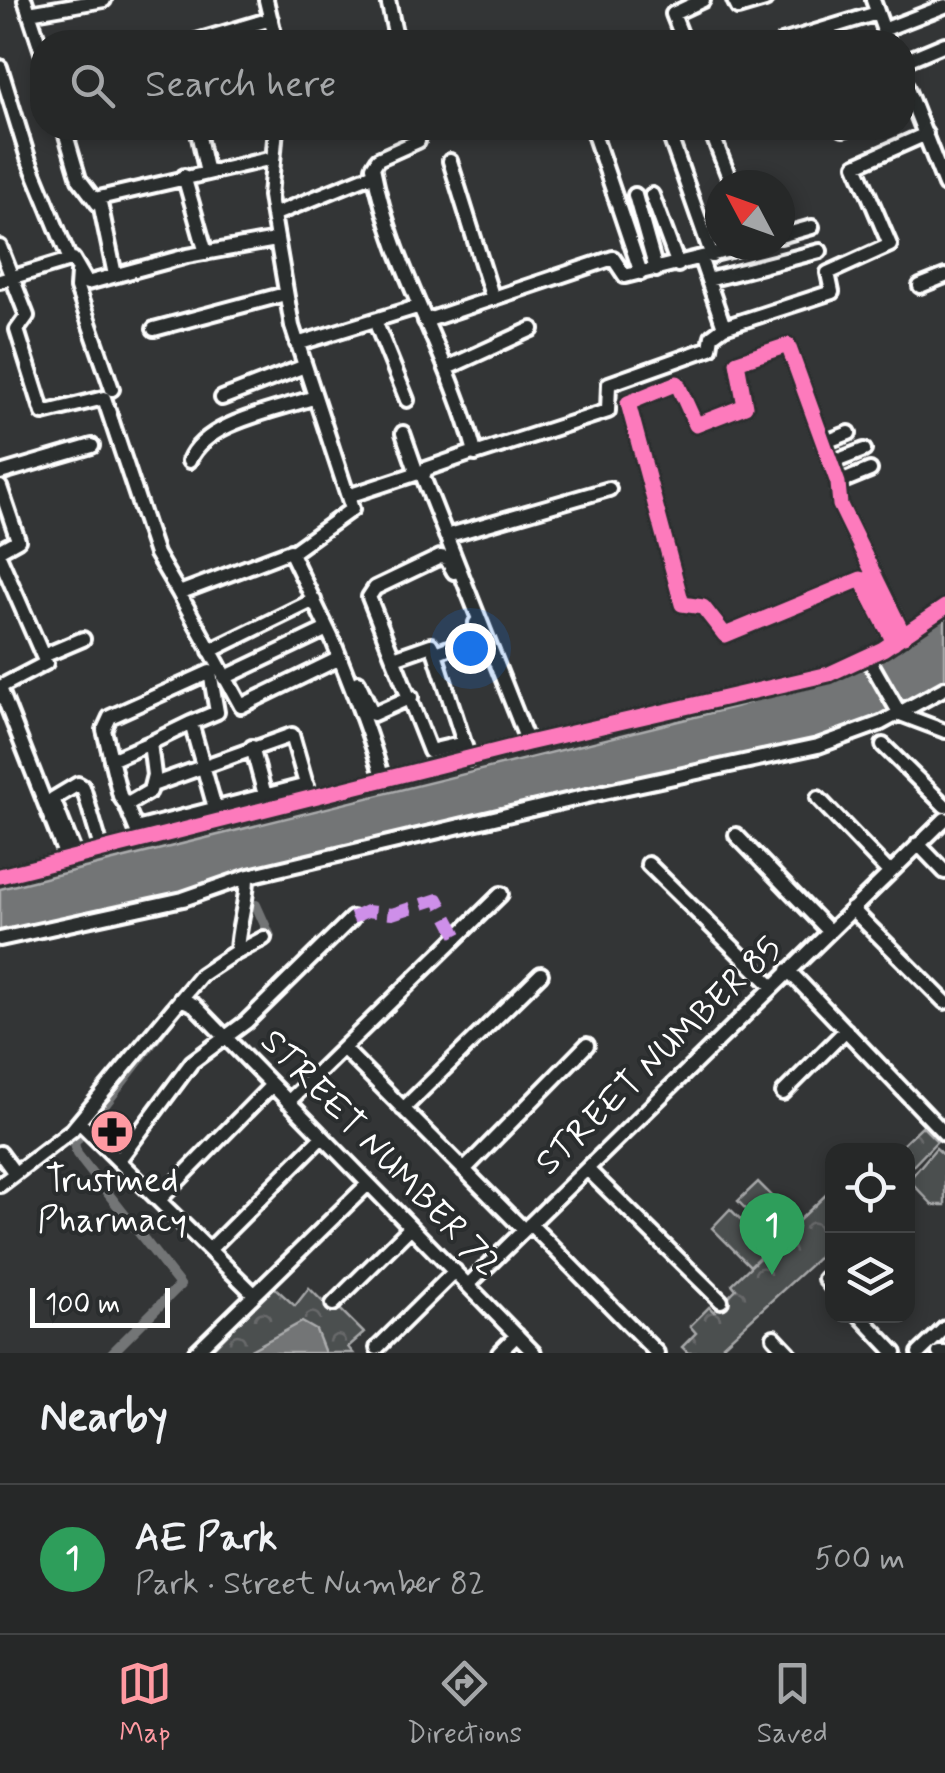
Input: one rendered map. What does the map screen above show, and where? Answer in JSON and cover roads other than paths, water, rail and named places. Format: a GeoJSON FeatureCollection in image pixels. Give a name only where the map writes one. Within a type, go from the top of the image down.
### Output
{"type":"FeatureCollection","features":[{"type":"Feature","properties":{"kind":"street"},"geometry":{"type":"LineString","coordinates":[[35,30],[27,6],[104,0]]}},
{"type":"Feature","properties":{"kind":"street"},"geometry":{"type":"LineString","coordinates":[[266,0],[273,30]]}},
{"type":"Feature","properties":{"kind":"street"},"geometry":{"type":"LineString","coordinates":[[388,0],[394,30]]}},
{"type":"Feature","properties":{"kind":"street"},"geometry":{"type":"LineString","coordinates":[[680,30],[674,12],[702,0]]}},
{"type":"Feature","properties":{"kind":"street"},"geometry":{"type":"LineString","coordinates":[[734,0],[738,8],[765,0]]}},
{"type":"Feature","properties":{"kind":"street"},"geometry":{"type":"LineString","coordinates":[[813,30],[875,6],[884,30]]}},
{"type":"Feature","properties":{"kind":"street"},"geometry":{"type":"LineString","coordinates":[[898,30],[945,6]]}},
{"type":"Feature","properties":{"kind":"street"},"geometry":{"type":"LineString","coordinates":[[234,30],[271,19]]}},
{"type":"Feature","properties":{"kind":"street"},"geometry":{"type":"LineString","coordinates":[[915,57],[945,44]]}},
{"type":"Feature","properties":{"kind":"street"},"geometry":{"type":"LineString","coordinates":[[0,67],[28,158],[70,260],[87,283],[276,240]]}},
{"type":"Feature","properties":{"kind":"street"},"geometry":{"type":"LineString","coordinates":[[915,113],[945,185]]}},
{"type":"Feature","properties":{"kind":"street"},"geometry":{"type":"LineString","coordinates":[[915,139],[926,134]]}},
{"type":"Feature","properties":{"kind":"street"},"geometry":{"type":"LineString","coordinates":[[68,140],[79,179],[98,204],[115,275]]}},
{"type":"Feature","properties":{"kind":"street"},"geometry":{"type":"LineString","coordinates":[[200,140],[207,173]]}},
{"type":"Feature","properties":{"kind":"street"},"geometry":{"type":"LineString","coordinates":[[275,140],[274,216],[286,294],[297,344],[351,510],[291,553]]}},
{"type":"Feature","properties":{"kind":"street"},"geometry":{"type":"LineString","coordinates":[[418,140],[378,158],[374,174],[392,242],[417,307],[447,368],[474,454]]}},
{"type":"Feature","properties":{"kind":"street"},"geometry":{"type":"LineString","coordinates":[[596,140],[641,273]]}},
{"type":"Feature","properties":{"kind":"street"},"geometry":{"type":"LineString","coordinates":[[671,140],[705,252]]}},
{"type":"Feature","properties":{"kind":"street"},"geometry":{"type":"LineString","coordinates":[[715,140],[726,170]]}},
{"type":"Feature","properties":{"kind":"street"},"geometry":{"type":"LineString","coordinates":[[348,496],[608,411],[609,384],[710,348],[712,336],[724,327],[832,292],[828,273],[888,248],[856,166],[913,140]]}},
{"type":"Feature","properties":{"kind":"street"},"geometry":{"type":"LineString","coordinates":[[98,204],[100,197],[273,158]]}},
{"type":"Feature","properties":{"kind":"street"},"geometry":{"type":"LineString","coordinates":[[450,162],[493,299]]}},
{"type":"Feature","properties":{"kind":"street"},"geometry":{"type":"LineString","coordinates":[[274,216],[374,174]]}},
{"type":"Feature","properties":{"kind":"street"},"geometry":{"type":"LineString","coordinates":[[184,176],[206,253]]}},
{"type":"Feature","properties":{"kind":"street"},"geometry":{"type":"LineString","coordinates":[[652,195],[678,265]]}},
{"type":"Feature","properties":{"kind":"street"},"geometry":{"type":"LineString","coordinates":[[635,196],[656,270]]}},
{"type":"Feature","properties":{"kind":"street"},"geometry":{"type":"LineString","coordinates":[[795,232],[812,227]]}},
{"type":"Feature","properties":{"kind":"street"},"geometry":{"type":"LineString","coordinates":[[0,248],[6,279],[27,316],[17,330],[43,413],[104,398],[156,554],[241,706],[340,658]]}},
{"type":"Feature","properties":{"kind":"street"},"geometry":{"type":"LineString","coordinates":[[708,280],[820,251]]}},
{"type":"Feature","properties":{"kind":"street"},"geometry":{"type":"LineString","coordinates":[[425,321],[614,258],[622,275],[705,258]]}},
{"type":"Feature","properties":{"kind":"street"},"geometry":{"type":"LineString","coordinates":[[6,279],[70,260]]}},
{"type":"Feature","properties":{"kind":"street"},"geometry":{"type":"LineString","coordinates":[[707,260],[708,280],[724,327]]}},
{"type":"Feature","properties":{"kind":"street"},"geometry":{"type":"LineString","coordinates":[[78,273],[77,288],[112,389]]}},
{"type":"Feature","properties":{"kind":"street"},"geometry":{"type":"LineString","coordinates":[[920,286],[945,276]]}},
{"type":"Feature","properties":{"kind":"street"},"geometry":{"type":"LineString","coordinates":[[154,329],[286,294]]}},
{"type":"Feature","properties":{"kind":"street"},"geometry":{"type":"LineString","coordinates":[[297,344],[417,307]]}},
{"type":"Feature","properties":{"kind":"street"},"geometry":{"type":"LineString","coordinates":[[374,321],[407,400]]}},
{"type":"Feature","properties":{"kind":"street"},"geometry":{"type":"LineString","coordinates":[[447,368],[532,329]]}},
{"type":"Feature","properties":{"kind":"street"},"geometry":{"type":"LineString","coordinates":[[867,576],[720,634],[703,607],[681,603],[627,404],[677,383],[694,425],[744,408],[738,362],[786,344],[838,483],[840,505],[867,576],[899,639]]}},
{"type":"Feature","properties":{"kind":"street"},"geometry":{"type":"LineString","coordinates":[[222,398],[305,366]]}},
{"type":"Feature","properties":{"kind":"street"},"geometry":{"type":"LineString","coordinates":[[189,461],[194,450],[222,430],[315,397]]}},
{"type":"Feature","properties":{"kind":"street"},"geometry":{"type":"LineString","coordinates":[[824,443],[849,433]]}},
{"type":"Feature","properties":{"kind":"street"},"geometry":{"type":"LineString","coordinates":[[403,434],[528,744]]}},
{"type":"Feature","properties":{"kind":"street"},"geometry":{"type":"LineString","coordinates":[[0,473],[92,446]]}},
{"type":"Feature","properties":{"kind":"street"},"geometry":{"type":"LineString","coordinates":[[831,464],[864,450]]}},
{"type":"Feature","properties":{"kind":"street"},"geometry":{"type":"LineString","coordinates":[[838,483],[870,470]]}},
{"type":"Feature","properties":{"kind":"street"},"geometry":{"type":"LineString","coordinates":[[0,487],[18,540],[0,550]]}},
{"type":"Feature","properties":{"kind":"street"},"geometry":{"type":"LineString","coordinates":[[446,536],[609,489]]}},
{"type":"Feature","properties":{"kind":"street"},"geometry":{"type":"LineString","coordinates":[[179,593],[285,550],[291,553],[340,658],[383,780]]}},
{"type":"Feature","properties":{"kind":"street"},"geometry":{"type":"LineString","coordinates":[[434,767],[370,594],[443,556],[479,633],[435,653]]}},
{"type":"Feature","properties":{"kind":"street"},"geometry":{"type":"LineString","coordinates":[[0,558],[44,656],[44,665],[0,688],[72,858]]}},
{"type":"Feature","properties":{"kind":"street"},"geometry":{"type":"LineString","coordinates":[[210,650],[314,600]]}},
{"type":"Feature","properties":{"kind":"street"},"geometry":{"type":"LineString","coordinates":[[0,876],[102,851],[153,824],[215,806],[265,795],[383,780],[871,664],[945,607]]}},
{"type":"Feature","properties":{"kind":"street"},"geometry":{"type":"LineString","coordinates":[[224,678],[327,629]]}},
{"type":"Feature","properties":{"kind":"street"},"geometry":{"type":"LineString","coordinates":[[44,656],[83,639]]}},
{"type":"Feature","properties":{"kind":"street"},"geometry":{"type":"LineString","coordinates":[[394,658],[431,645],[469,758]]}},
{"type":"Feature","properties":{"kind":"street"},"geometry":{"type":"LineString","coordinates":[[871,664],[899,712],[945,731]]}},
{"type":"Feature","properties":{"kind":"street"},"geometry":{"type":"LineString","coordinates":[[112,760],[217,712],[210,672],[110,718],[104,730],[120,796],[138,835]]}},
{"type":"Feature","properties":{"kind":"street"},"geometry":{"type":"LineString","coordinates":[[355,677],[373,714],[411,697]]}},
{"type":"Feature","properties":{"kind":"street"},"geometry":{"type":"LineString","coordinates":[[0,939],[183,898],[247,877],[818,746],[945,688]]}},
{"type":"Feature","properties":{"kind":"street"},"geometry":{"type":"LineString","coordinates":[[192,723],[219,822]]}},
{"type":"Feature","properties":{"kind":"street"},"geometry":{"type":"LineString","coordinates":[[126,805],[150,789],[205,764],[292,735],[309,792]]}},
{"type":"Feature","properties":{"kind":"street"},"geometry":{"type":"LineString","coordinates":[[150,743],[153,824]]}},
{"type":"Feature","properties":{"kind":"street"},"geometry":{"type":"LineString","coordinates":[[430,751],[464,743]]}},
{"type":"Feature","properties":{"kind":"street"},"geometry":{"type":"LineString","coordinates":[[883,745],[945,806]]}},
{"type":"Feature","properties":{"kind":"street"},"geometry":{"type":"LineString","coordinates":[[252,747],[265,795]]}},
{"type":"Feature","properties":{"kind":"street"},"geometry":{"type":"LineString","coordinates":[[72,858],[54,800],[55,794],[78,784],[83,787],[102,851]]}},
{"type":"Feature","properties":{"kind":"street"},"geometry":{"type":"LineString","coordinates":[[138,835],[219,822],[309,792]]}},
{"type":"Feature","properties":{"kind":"street"},"geometry":{"type":"LineString","coordinates":[[818,798],[890,870]]}},
{"type":"Feature","properties":{"kind":"street","name":"STREET NUMBER 85"},"geometry":{"type":"LineString","coordinates":[[468,1285],[945,820]]}},
{"type":"Feature","properties":{"kind":"street"},"geometry":{"type":"LineString","coordinates":[[736,835],[829,931]]}},
{"type":"Feature","properties":{"kind":"street"},"geometry":{"type":"LineString","coordinates":[[918,844],[945,872]]}},
{"type":"Feature","properties":{"kind":"street"},"geometry":{"type":"LineString","coordinates":[[648,864],[772,986]]}},
{"type":"Feature","properties":{"kind":"street"},"geometry":{"type":"LineString","coordinates":[[236,953],[247,877]]}},
{"type":"Feature","properties":{"kind":"street"},"geometry":{"type":"LineString","coordinates":[[288,1102],[500,894]]}},
{"type":"Feature","properties":{"kind":"street"},"geometry":{"type":"LineString","coordinates":[[852,909],[945,1002]]}},
{"type":"Feature","properties":{"kind":"street"},"geometry":{"type":"LineString","coordinates":[[119,1160],[192,1062],[246,1022],[352,918]]}},
{"type":"Feature","properties":{"kind":"street"},"geometry":{"type":"LineString","coordinates":[[0,1186],[79,1122],[205,970],[264,938]]}},
{"type":"Feature","properties":{"kind":"street"},"geometry":{"type":"LineString","coordinates":[[788,970],[945,1134]]}},
{"type":"Feature","properties":{"kind":"street"},"geometry":{"type":"LineString","coordinates":[[403,1109],[541,974]]}},
{"type":"Feature","properties":{"kind":"street","name":"STREET NUMBER 72"},"geometry":{"type":"LineString","coordinates":[[181,998],[194,1005],[534,1353]]}},
{"type":"Feature","properties":{"kind":"street"},"geometry":{"type":"LineString","coordinates":[[782,1093],[846,1030]]}},
{"type":"Feature","properties":{"kind":"street"},"geometry":{"type":"LineString","coordinates":[[464,1170],[588,1046]]}},
{"type":"Feature","properties":{"kind":"street"},"geometry":{"type":"LineString","coordinates":[[344,1049],[464,1170],[657,1353]]}},
{"type":"Feature","properties":{"kind":"street"},"geometry":{"type":"LineString","coordinates":[[159,1200],[272,1085]]}},
{"type":"Feature","properties":{"kind":"street"},"geometry":{"type":"LineString","coordinates":[[79,1122],[254,1294]]}},
{"type":"Feature","properties":{"kind":"street"},"geometry":{"type":"LineString","coordinates":[[210,1249],[322,1137]]}},
{"type":"Feature","properties":{"kind":"street"},"geometry":{"type":"LineString","coordinates":[[0,1153],[14,1172]]}},
{"type":"Feature","properties":{"kind":"street"},"geometry":{"type":"LineString","coordinates":[[588,1169],[722,1302]]}},
{"type":"Feature","properties":{"kind":"street"},"geometry":{"type":"LineString","coordinates":[[195,1353],[368,1184]]}},
{"type":"Feature","properties":{"kind":"street"},"geometry":{"type":"LineString","coordinates":[[333,1304],[411,1228]]}},
{"type":"Feature","properties":{"kind":"street"},"geometry":{"type":"LineString","coordinates":[[377,1348],[455,1272]]}},
{"type":"Feature","properties":{"kind":"street"},"geometry":{"type":"LineString","coordinates":[[867,1323],[895,1353]]}},
{"type":"Feature","properties":{"kind":"street"},"geometry":{"type":"LineString","coordinates":[[919,1353],[945,1328]]}},
{"type":"Feature","properties":{"kind":"street"},"geometry":{"type":"LineString","coordinates":[[499,1353],[517,1335]]}},
{"type":"Feature","properties":{"kind":"street"},"geometry":{"type":"LineString","coordinates":[[774,1337],[789,1353]]}},
{"type":"Feature","properties":{"kind":"waterway"},"geometry":{"type":"LineString","coordinates":[[256,905],[270,936],[263,945]]}},
{"type":"Feature","properties":{"kind":"waterway"},"geometry":{"type":"LineString","coordinates":[[94,1119],[164,1028]]}},
{"type":"Feature","properties":{"kind":"waterway"},"geometry":{"type":"LineString","coordinates":[[82,1132],[74,1144],[77,1154],[180,1285],[112,1353]]}},
{"type":"Feature","properties":{"kind":"place","name":"Trustmed Pharmacy"},"geometry":{"type":"Point","coordinates":[112,1132]}},
{"type":"Feature","properties":{"kind":"place","name":"AE Park"},"geometry":{"type":"Point","coordinates":[772,1275]}}]}
